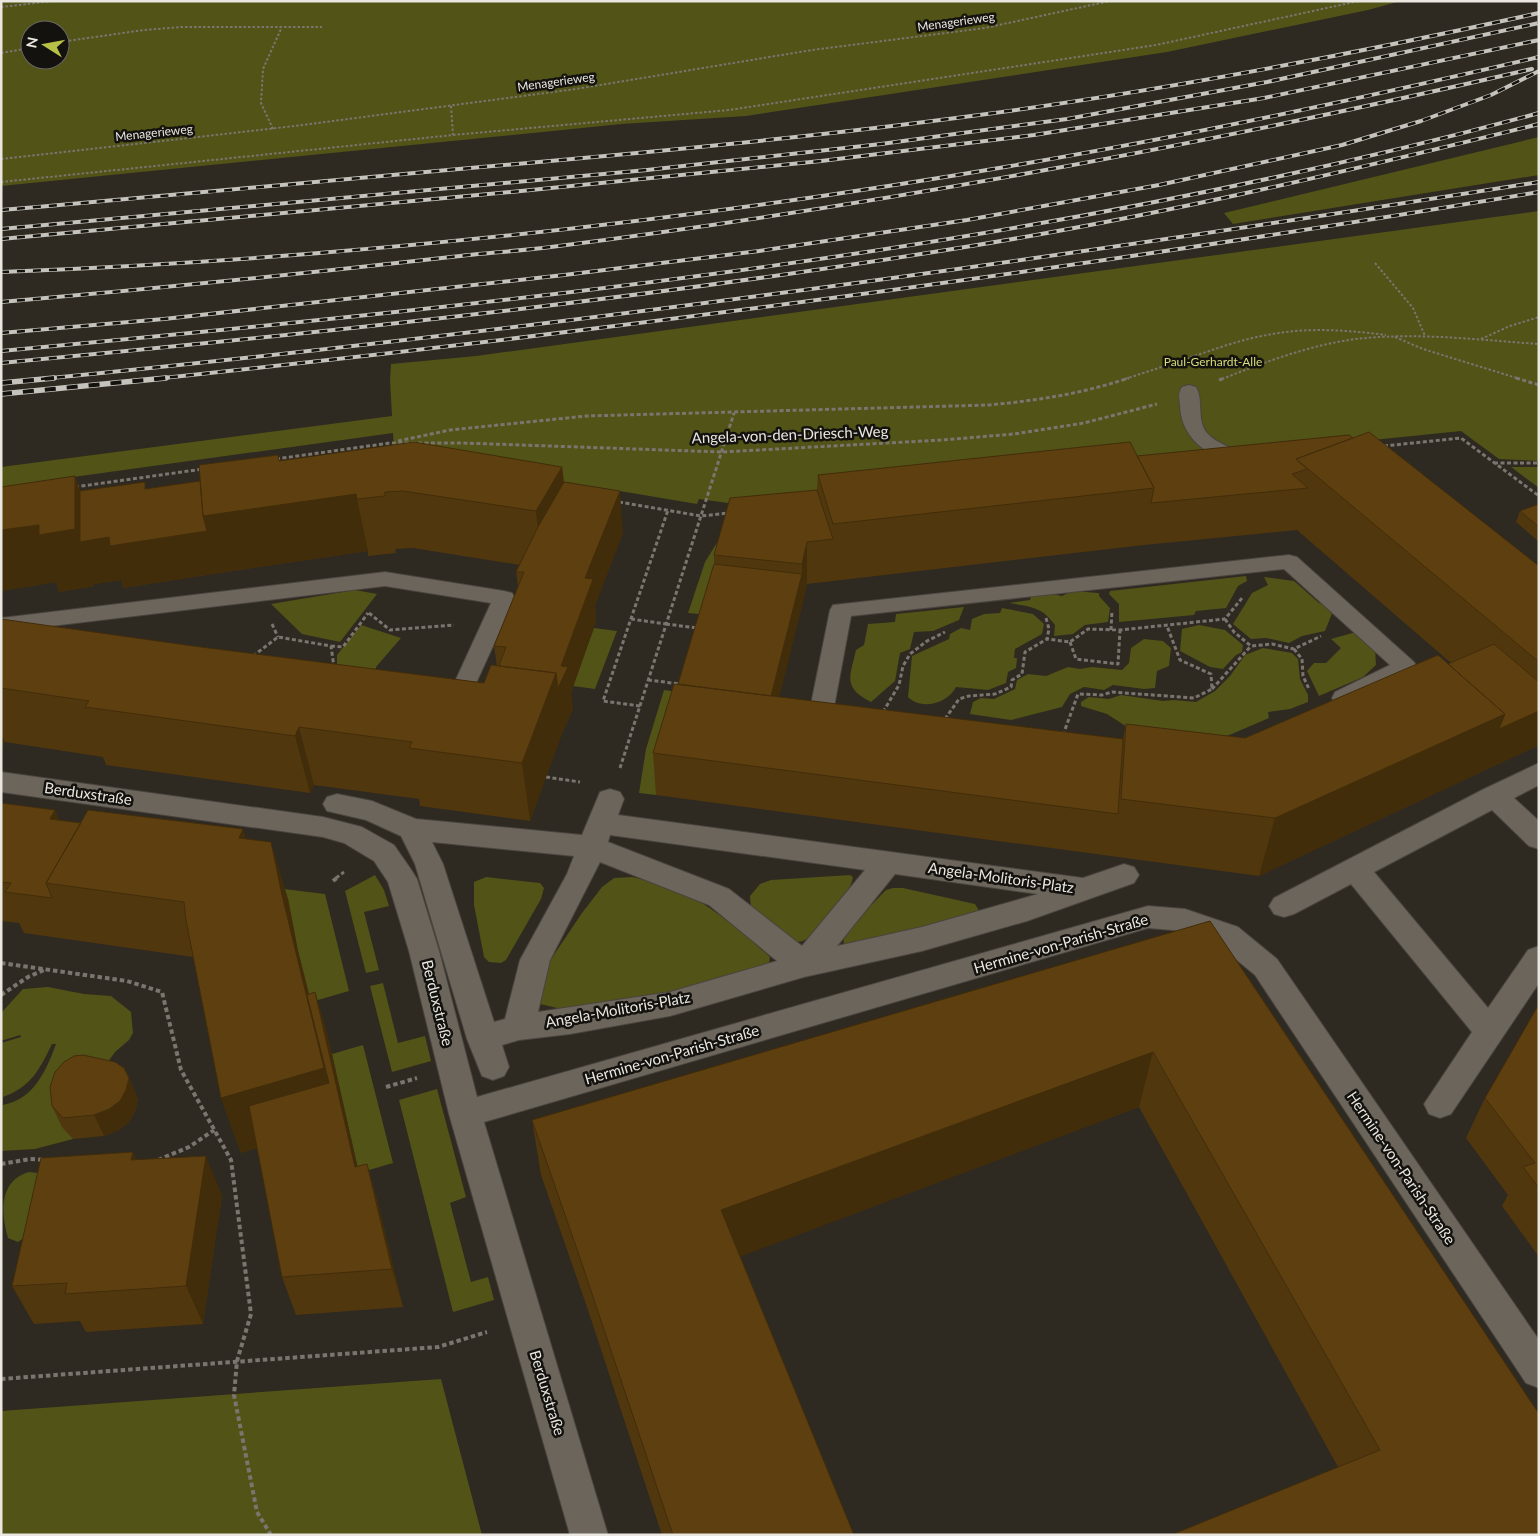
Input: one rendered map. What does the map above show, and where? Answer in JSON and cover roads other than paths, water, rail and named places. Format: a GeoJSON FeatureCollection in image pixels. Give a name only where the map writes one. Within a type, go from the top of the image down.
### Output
{"type":"FeatureCollection","features":[{"type":"Feature","properties":{"kind":"street"},"geometry":{"type":"LineString","coordinates":[[1284,906],[1539,773]]}},
{"type":"Feature","properties":{"kind":"street","name":"Berduxstraße"},"geometry":{"type":"LineString","coordinates":[[1,782],[323,827],[352,834],[384,853],[402,879],[424,951],[465,1114],[589,1535]]}},
{"type":"Feature","properties":{"kind":"street"},"geometry":{"type":"LineString","coordinates":[[1494,796],[1539,838]]}},
{"type":"Feature","properties":{"kind":"street","name":"Angela-Molitoris-Platz"},"geometry":{"type":"LineString","coordinates":[[337,804],[372,811],[401,827],[429,864],[487,1056],[519,1027],[535,960],[580,874],[600,823]]}},
{"type":"Feature","properties":{"kind":"street","name":"Angela-Molitoris-Platz"},"geometry":{"type":"LineString","coordinates":[[401,827],[600,823],[1085,889]]}},
{"type":"Feature","properties":{"kind":"street","name":"Angela-Molitoris-Platz"},"geometry":{"type":"LineString","coordinates":[[600,823],[719,897],[804,965]]}},
{"type":"Feature","properties":{"kind":"street"},"geometry":{"type":"LineString","coordinates":[[804,965],[888,862]]}},
{"type":"Feature","properties":{"kind":"street","name":"Angela-Molitoris-Platz"},"geometry":{"type":"LineString","coordinates":[[519,1027],[570,1022],[670,1004],[804,965],[922,939],[1027,910],[1085,889],[1125,866]]}},
{"type":"Feature","properties":{"kind":"street"},"geometry":{"type":"LineString","coordinates":[[1355,869],[1489,1032]]}},
{"type":"Feature","properties":{"kind":"street","name":"Hermine-von-Parish-Straße"},"geometry":{"type":"LineString","coordinates":[[465,1114],[1148,917],[1185,920],[1227,935],[1266,967],[1539,1371]]}},
{"type":"Feature","properties":{"kind":"street"},"geometry":{"type":"LineString","coordinates":[[1440,1104],[1539,958]]}},
{"type":"Feature","properties":{"kind":"lane"},"geometry":{"type":"LineString","coordinates":[[1189,391],[1192,427],[1209,446],[1240,461]]}},
{"type":"Feature","properties":{"kind":"lane"},"geometry":{"type":"LineString","coordinates":[[816,744],[841,610],[1289,562],[1406,667],[1316,711]]}},
{"type":"Feature","properties":{"kind":"lane"},"geometry":{"type":"LineString","coordinates":[[4,637],[375,580],[395,580],[504,598],[459,697],[421,692]]}},
{"type":"Feature","properties":{"kind":"lane"},"geometry":{"type":"LineString","coordinates":[[821,712],[882,719]]}},
{"type":"Feature","properties":{"kind":"railway"},"geometry":{"type":"LineString","coordinates":[[1,210],[654,151],[849,131],[979,115],[1190,83],[1400,43],[1539,13]]}},
{"type":"Feature","properties":{"kind":"railway"},"geometry":{"type":"LineString","coordinates":[[1,229],[647,170],[881,144],[1067,119],[1267,82],[1539,23]]}},
{"type":"Feature","properties":{"kind":"railway"},"geometry":{"type":"LineString","coordinates":[[1,239],[511,192],[821,161],[1034,135],[1264,98],[1539,40]]}},
{"type":"Feature","properties":{"kind":"railway"},"geometry":{"type":"LineString","coordinates":[[1,272],[255,258],[381,248],[508,236],[760,205],[1011,166],[1144,142],[1342,102],[1539,57]]}},
{"type":"Feature","properties":{"kind":"railway"},"geometry":{"type":"LineString","coordinates":[[1,302],[226,281],[539,248],[798,212],[921,192],[1166,147],[1288,123],[1532,69]]}},
{"type":"Feature","properties":{"kind":"railway"},"geometry":{"type":"LineString","coordinates":[[1,333],[164,319],[564,275],[759,251],[967,220],[1159,185],[1342,145],[1421,121],[1491,95],[1539,71]]}},
{"type":"Feature","properties":{"kind":"railway"},"geometry":{"type":"LineString","coordinates":[[1,351],[195,333],[582,291],[968,236],[1159,201],[1350,161],[1539,113]]}},
{"type":"Feature","properties":{"kind":"railway"},"geometry":{"type":"LineString","coordinates":[[1,363],[363,327],[604,299],[845,266],[1037,235],[1181,207],[1396,159],[1539,124]]}},
{"type":"Feature","properties":{"kind":"railway"},"geometry":{"type":"LineString","coordinates":[[41,379],[417,339],[791,292],[1165,239],[1539,182]]}},
{"type":"Feature","properties":{"kind":"railway"},"geometry":{"type":"LineString","coordinates":[[154,379],[501,340],[848,296],[1194,247],[1539,192]]}},
{"type":"Feature","properties":{"kind":"railway"},"geometry":{"type":"LineString","coordinates":[[1,383],[54,378]]}},
{"type":"Feature","properties":{"kind":"railway"},"geometry":{"type":"LineString","coordinates":[[1,394],[166,378]]}},
{"type":"Feature","properties":{"kind":"park label","name":"Paul-Gerhardt-Alle"},"geometry":{"type":"Point","coordinates":[1213,362]}}]}
